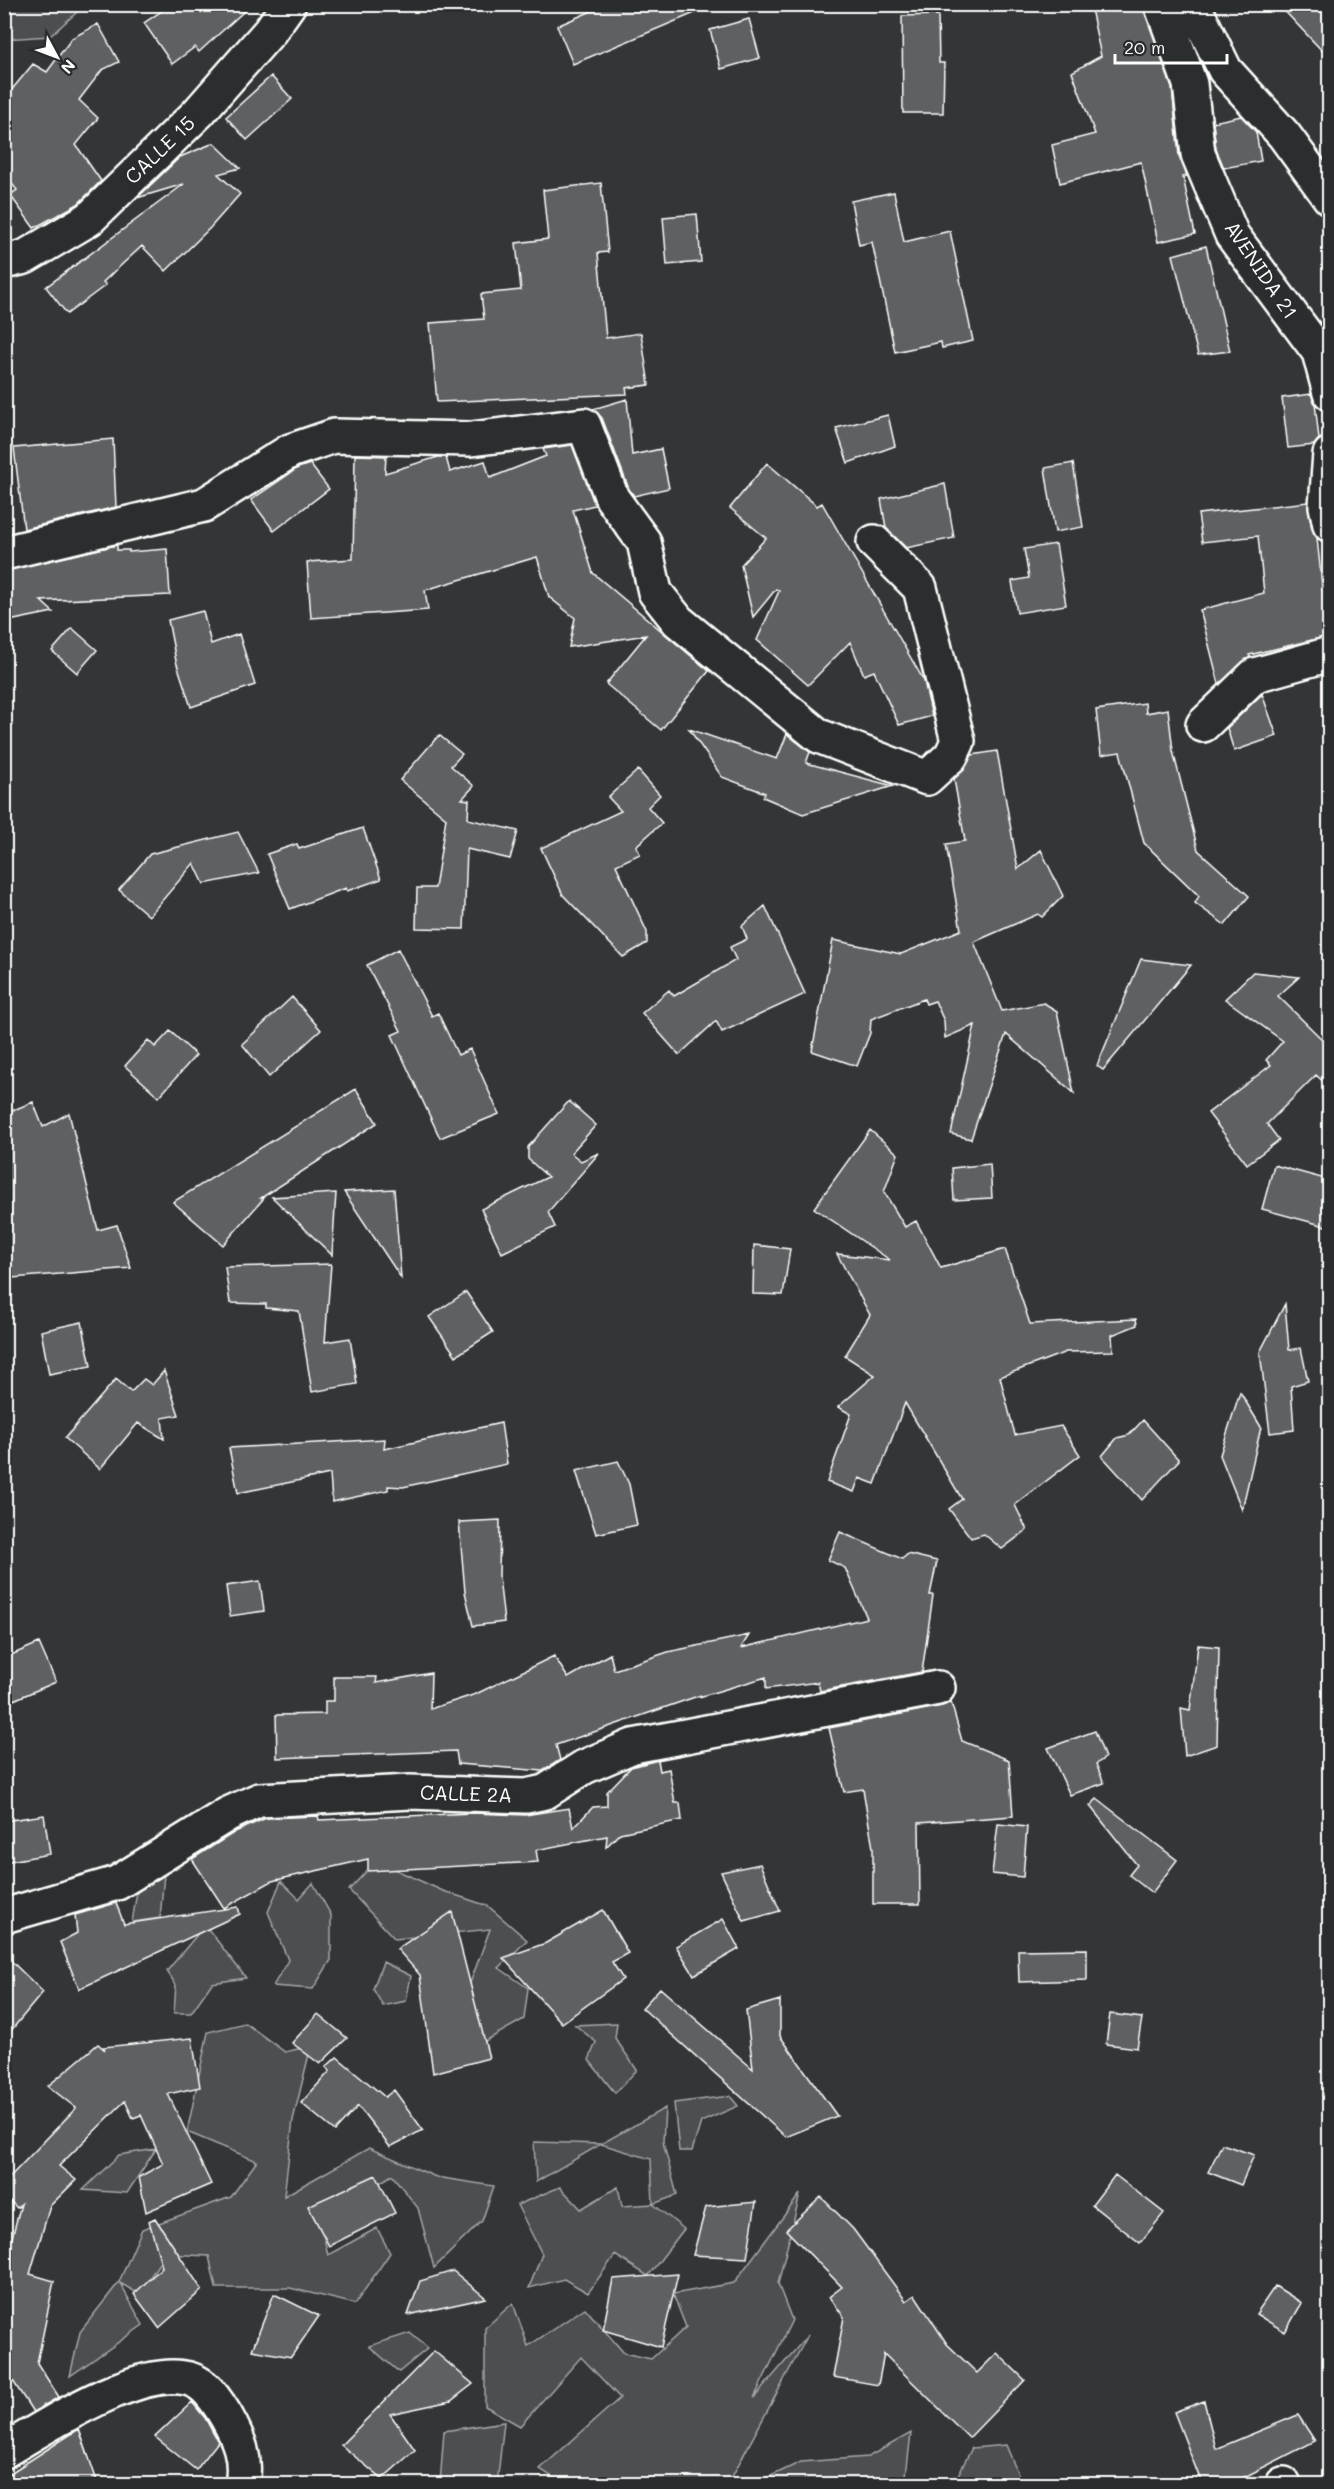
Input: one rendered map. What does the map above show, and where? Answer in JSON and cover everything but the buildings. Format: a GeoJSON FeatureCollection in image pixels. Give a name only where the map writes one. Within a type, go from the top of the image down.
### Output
{"type":"FeatureCollection","features":[{"type":"Feature","properties":{"kind":"street","name":"CALLE 15"},"geometry":{"type":"LineString","coordinates":[[4,262],[24,257],[88,219],[198,113],[270,30],[289,4]]}},
{"type":"Feature","properties":{"kind":"street","name":"AVENIDA 21"},"geometry":{"type":"LineString","coordinates":[[1161,4],[1190,84],[1198,154],[1232,236],[1319,352],[1329,393]]}},
{"type":"Feature","properties":{"kind":"street"},"geometry":{"type":"LineString","coordinates":[[1193,4],[1225,70],[1284,135],[1329,198]]}},
{"type":"Feature","properties":{"kind":"street"},"geometry":{"type":"LineString","coordinates":[[4,554],[204,505],[290,451],[334,436],[471,439],[584,425],[612,498],[644,542],[655,592],[678,621],[819,736],[927,778],[951,756],[958,741],[920,588],[874,542]]}},
{"type":"Feature","properties":{"kind":"street"},"geometry":{"type":"LineString","coordinates":[[1329,454],[1326,506],[1329,525]]}},
{"type":"Feature","properties":{"kind":"street"},"geometry":{"type":"LineString","coordinates":[[1203,725],[1255,675],[1329,654]]}},
{"type":"Feature","properties":{"kind":"street","name":"CALLE 2A"},"geometry":{"type":"LineString","coordinates":[[4,1916],[117,1883],[228,1814],[259,1800],[410,1792],[526,1796],[545,1792],[585,1767],[633,1746],[938,1688]]}},
{"type":"Feature","properties":{"kind":"street"},"geometry":{"type":"LineString","coordinates":[[4,2451],[68,2414],[137,2381],[174,2376],[202,2385],[222,2410],[238,2438],[246,2467],[242,2484]]}},
{"type":"Feature","properties":{"kind":"shaded area"},"geometry":{"type":"Polygon","coordinates":[[[5,4],[85,5],[50,36],[5,39],[5,4]]]}},
{"type":"Feature","properties":{"kind":"shaded area"},"geometry":{"type":"Polygon","coordinates":[[[376,1861],[443,1891],[488,1906],[527,1940],[499,1968],[528,1988],[524,2019],[480,2044],[456,2021],[490,1929],[395,1939],[349,1890],[376,1861]]]}},
{"type":"Feature","properties":{"kind":"shaded area"},"geometry":{"type":"Polygon","coordinates":[[[164,1874],[160,1918],[132,1922],[138,1886],[164,1874]]]}},
{"type":"Feature","properties":{"kind":"shaded area"},"geometry":{"type":"Polygon","coordinates":[[[281,1881],[299,1899],[313,1883],[331,1915],[331,1960],[313,1989],[273,1986],[288,1960],[268,1912],[281,1881]]]}},
{"type":"Feature","properties":{"kind":"shaded area"},"geometry":{"type":"Polygon","coordinates":[[[205,1925],[246,1978],[212,1983],[191,2013],[174,2013],[176,1985],[167,1971],[205,1925]]]}},
{"type":"Feature","properties":{"kind":"shaded area"},"geometry":{"type":"Polygon","coordinates":[[[383,1962],[411,1976],[406,2001],[383,2006],[373,1989],[383,1962]]]}},
{"type":"Feature","properties":{"kind":"shaded area"},"geometry":{"type":"Polygon","coordinates":[[[245,2023],[285,2052],[311,2046],[293,2120],[284,2196],[369,2148],[436,2177],[494,2186],[482,2221],[434,2268],[418,2208],[392,2175],[320,2221],[328,2255],[377,2228],[390,2253],[355,2304],[290,2288],[216,2288],[209,2256],[165,2254],[139,2294],[120,2283],[143,2325],[70,2376],[80,2332],[119,2282],[142,2229],[231,2197],[257,2161],[187,2132],[208,2032],[245,2023]]]}},
{"type":"Feature","properties":{"kind":"shaded area"},"geometry":{"type":"Polygon","coordinates":[[[617,2023],[615,2038],[637,2070],[615,2093],[589,2060],[596,2042],[575,2025],[617,2023]]]}},
{"type":"Feature","properties":{"kind":"shaded area"},"geometry":{"type":"Polygon","coordinates":[[[730,2096],[738,2106],[701,2122],[692,2151],[679,2151],[674,2103],[730,2096]]]}},
{"type":"Feature","properties":{"kind":"shaded area"},"geometry":{"type":"Polygon","coordinates":[[[665,2108],[663,2142],[677,2195],[653,2204],[651,2159],[601,2144],[665,2108]]]}},
{"type":"Feature","properties":{"kind":"shaded area"},"geometry":{"type":"Polygon","coordinates":[[[534,2142],[601,2144],[536,2182],[534,2142]]]}},
{"type":"Feature","properties":{"kind":"shaded area"},"geometry":{"type":"Polygon","coordinates":[[[156,2149],[127,2193],[83,2190],[119,2155],[156,2149]]]}},
{"type":"Feature","properties":{"kind":"shaded area"},"geometry":{"type":"Polygon","coordinates":[[[560,2187],[581,2209],[618,2187],[622,2206],[653,2204],[684,2229],[648,2276],[615,2255],[588,2293],[564,2279],[529,2288],[542,2254],[517,2205],[560,2187]]]}},
{"type":"Feature","properties":{"kind":"shaded area"},"geometry":{"type":"Polygon","coordinates":[[[800,2194],[778,2284],[792,2320],[754,2398],[808,2335],[728,2484],[563,2484],[540,2469],[620,2398],[581,2357],[520,2426],[485,2406],[485,2328],[513,2303],[528,2346],[585,2308],[624,2353],[651,2359],[686,2327],[673,2294],[734,2283],[800,2194]]]}},
{"type":"Feature","properties":{"kind":"shaded area"},"geometry":{"type":"Polygon","coordinates":[[[410,2333],[428,2348],[399,2372],[369,2346],[410,2333]]]}},
{"type":"Feature","properties":{"kind":"shaded area"},"geometry":{"type":"Polygon","coordinates":[[[504,2422],[497,2484],[440,2484],[444,2431],[504,2422]]]}},
{"type":"Feature","properties":{"kind":"shaded area"},"geometry":{"type":"Polygon","coordinates":[[[911,2433],[905,2484],[756,2483],[801,2462],[868,2457],[911,2433]]]}},
{"type":"Feature","properties":{"kind":"shaded area"},"geometry":{"type":"Polygon","coordinates":[[[1006,2445],[1022,2484],[970,2484],[958,2475],[972,2448],[1006,2445]]]}}]}
